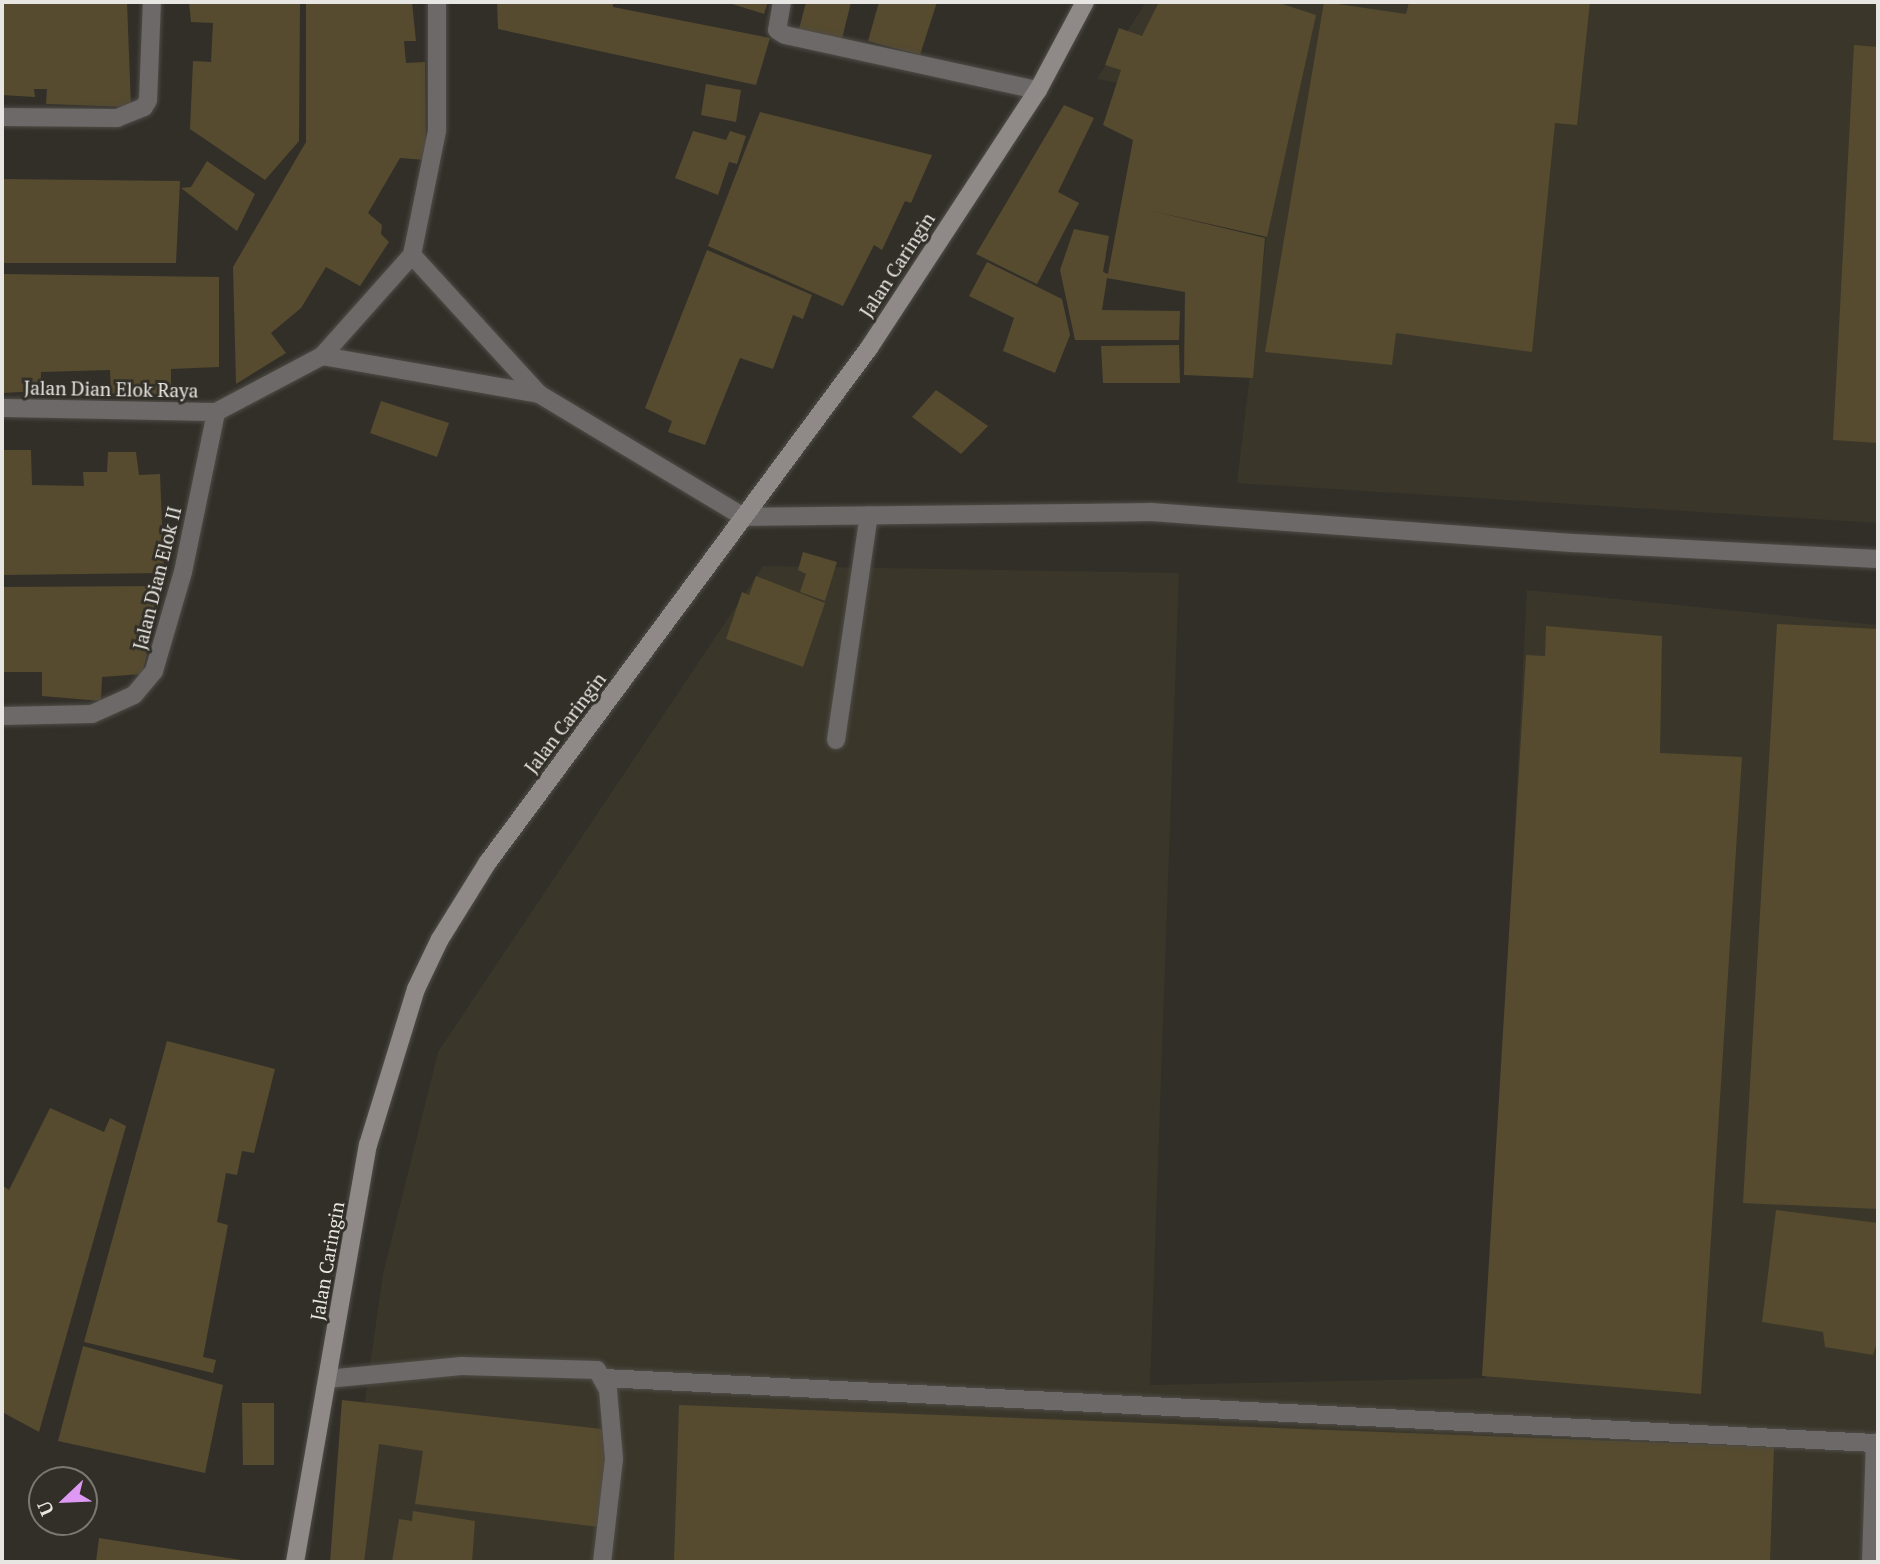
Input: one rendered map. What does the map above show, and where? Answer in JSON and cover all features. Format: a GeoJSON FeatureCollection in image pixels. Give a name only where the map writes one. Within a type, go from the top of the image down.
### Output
{"type":"FeatureCollection","features":[{"type":"Feature","properties":{"kind":"main road","name":"Jalan Caringin"},"geometry":{"type":"LineString","coordinates":[[295,1562],[368,1145],[416,989],[440,939],[488,862],[869,348],[1038,90],[1085,2]]}},
{"type":"Feature","properties":{"kind":"street"},"geometry":{"type":"LineString","coordinates":[[2,117],[117,118],[144,107],[148,100],[152,2]]}},
{"type":"Feature","properties":{"kind":"street"},"geometry":{"type":"LineString","coordinates":[[437,2],[437,131],[412,255],[539,394],[744,517],[1150,512],[1573,543],[1878,559]]}},
{"type":"Feature","properties":{"kind":"street"},"geometry":{"type":"LineString","coordinates":[[782,2],[777,30],[785,35],[1038,90]]}},
{"type":"Feature","properties":{"kind":"street","name":"Jalan Dian Elok Raya"},"geometry":{"type":"LineString","coordinates":[[2,408],[216,412],[322,356],[412,255]]}},
{"type":"Feature","properties":{"kind":"street"},"geometry":{"type":"LineString","coordinates":[[322,356],[539,394]]}},
{"type":"Feature","properties":{"kind":"street","name":"Jalan Dian Elok II"},"geometry":{"type":"LineString","coordinates":[[2,716],[92,714],[134,695],[154,671],[183,572],[216,412]]}},
{"type":"Feature","properties":{"kind":"street"},"geometry":{"type":"LineString","coordinates":[[836,740],[869,515]]}},
{"type":"Feature","properties":{"kind":"street"},"geometry":{"type":"LineString","coordinates":[[327,1378],[461,1366],[597,1370],[604,1378],[614,1459],[602,1562]]}},
{"type":"Feature","properties":{"kind":"street"},"geometry":{"type":"LineString","coordinates":[[604,1378],[1876,1443],[1874,1553]]}},
{"type":"Feature","properties":{"kind":"shaded area"},"geometry":{"type":"Polygon","coordinates":[[[1146,2],[1878,2],[1878,523],[1237,483],[1281,114],[1097,79],[1146,2]]]}},
{"type":"Feature","properties":{"kind":"shaded area"},"geometry":{"type":"Polygon","coordinates":[[[763,566],[1179,573],[1150,1385],[1486,1378],[1527,590],[1878,625],[1878,1562],[342,1562],[383,1274],[438,1052],[763,566]]]}},
{"type":"Feature","properties":{"kind":"building"},"geometry":{"type":"Polygon","coordinates":[[[2,2],[127,2],[131,107],[46,104],[47,89],[34,89],[35,97],[2,95],[2,2]]]}},
{"type":"Feature","properties":{"kind":"building"},"geometry":{"type":"Polygon","coordinates":[[[189,2],[300,2],[299,141],[265,180],[190,129],[193,61],[211,62],[213,23],[191,22],[189,2]]]}},
{"type":"Feature","properties":{"kind":"building"},"geometry":{"type":"Polygon","coordinates":[[[306,2],[412,2],[416,41],[404,41],[406,63],[425,62],[426,160],[400,158],[368,213],[382,225],[381,234],[389,242],[360,286],[326,267],[301,308],[271,333],[286,353],[236,384],[233,267],[306,142],[306,2]]]}},
{"type":"Feature","properties":{"kind":"building"},"geometry":{"type":"Polygon","coordinates":[[[497,2],[613,2],[613,7],[770,38],[756,85],[498,29],[497,2]]]}},
{"type":"Feature","properties":{"kind":"building"},"geometry":{"type":"Polygon","coordinates":[[[726,2],[768,2],[764,14],[726,2]]]}},
{"type":"Feature","properties":{"kind":"building"},"geometry":{"type":"Polygon","coordinates":[[[806,2],[851,2],[842,39],[799,29],[806,2]]]}},
{"type":"Feature","properties":{"kind":"building"},"geometry":{"type":"Polygon","coordinates":[[[879,2],[937,2],[920,55],[868,41],[879,2]]]}},
{"type":"Feature","properties":{"kind":"building"},"geometry":{"type":"Polygon","coordinates":[[[1159,2],[1276,2],[1316,15],[1267,237],[1148,210],[1265,238],[1253,378],[1184,375],[1185,292],[1107,278],[1102,310],[1180,311],[1179,340],[1075,340],[1060,270],[1074,229],[1109,236],[1103,272],[1108,274],[1133,140],[1103,125],[1121,70],[1105,65],[1119,28],[1142,36],[1159,2]]]}},
{"type":"Feature","properties":{"kind":"building"},"geometry":{"type":"Polygon","coordinates":[[[1324,2],[1406,14],[1409,2],[1590,2],[1577,125],[1555,123],[1532,352],[1396,333],[1392,365],[1265,352],[1324,2]]]}},
{"type":"Feature","properties":{"kind":"building"},"geometry":{"type":"Polygon","coordinates":[[[1854,45],[1878,47],[1878,443],[1833,440],[1854,45]]]}},
{"type":"Feature","properties":{"kind":"building"},"geometry":{"type":"Polygon","coordinates":[[[706,84],[741,90],[736,122],[701,115],[706,84]]]}},
{"type":"Feature","properties":{"kind":"building"},"geometry":{"type":"Polygon","coordinates":[[[1064,105],[1094,118],[1058,192],[1079,203],[1037,284],[976,254],[1064,105]]]}},
{"type":"Feature","properties":{"kind":"building"},"geometry":{"type":"Polygon","coordinates":[[[760,112],[932,155],[911,203],[905,201],[882,250],[874,245],[843,306],[708,246],[760,112]]]}},
{"type":"Feature","properties":{"kind":"building"},"geometry":{"type":"Polygon","coordinates":[[[693,131],[726,140],[730,131],[746,136],[737,164],[729,162],[718,195],[675,178],[693,131]]]}},
{"type":"Feature","properties":{"kind":"building"},"geometry":{"type":"Polygon","coordinates":[[[207,161],[255,194],[237,231],[181,188],[191,187],[207,161]]]}},
{"type":"Feature","properties":{"kind":"building"},"geometry":{"type":"Polygon","coordinates":[[[2,179],[180,181],[176,263],[2,263],[2,179]]]}},
{"type":"Feature","properties":{"kind":"building"},"geometry":{"type":"Polygon","coordinates":[[[707,250],[812,295],[803,319],[793,315],[773,369],[740,358],[705,445],[668,432],[672,421],[645,408],[707,250]]]}},
{"type":"Feature","properties":{"kind":"building"},"geometry":{"type":"Polygon","coordinates":[[[987,262],[1062,299],[1070,335],[1055,373],[1003,351],[1014,318],[969,296],[987,262]]]}},
{"type":"Feature","properties":{"kind":"building"},"geometry":{"type":"Polygon","coordinates":[[[2,274],[219,277],[219,367],[171,369],[171,395],[111,394],[110,370],[41,372],[41,391],[2,393],[2,274]]]}},
{"type":"Feature","properties":{"kind":"building"},"geometry":{"type":"Polygon","coordinates":[[[1179,345],[1180,383],[1103,383],[1101,346],[1179,345]]]}},
{"type":"Feature","properties":{"kind":"building"},"geometry":{"type":"Polygon","coordinates":[[[936,390],[988,426],[961,454],[912,417],[936,390]]]}},
{"type":"Feature","properties":{"kind":"building"},"geometry":{"type":"Polygon","coordinates":[[[381,401],[449,423],[437,457],[370,433],[381,401]]]}},
{"type":"Feature","properties":{"kind":"building"},"geometry":{"type":"Polygon","coordinates":[[[2,450],[31,450],[32,485],[84,486],[83,472],[107,472],[108,452],[136,452],[139,475],[160,474],[164,573],[2,575],[2,450]]]}},
{"type":"Feature","properties":{"kind":"building"},"geometry":{"type":"Polygon","coordinates":[[[803,552],[837,562],[825,601],[800,592],[806,574],[798,570],[803,552]]]}},
{"type":"Feature","properties":{"kind":"building"},"geometry":{"type":"Polygon","coordinates":[[[756,576],[825,603],[803,667],[726,639],[742,592],[749,595],[756,576]]]}},
{"type":"Feature","properties":{"kind":"building"},"geometry":{"type":"Polygon","coordinates":[[[164,586],[142,674],[102,677],[101,701],[42,696],[42,672],[2,672],[2,587],[164,586]]]}},
{"type":"Feature","properties":{"kind":"building"},"geometry":{"type":"Polygon","coordinates":[[[1777,624],[1878,629],[1878,1209],[1743,1203],[1777,624]]]}},
{"type":"Feature","properties":{"kind":"building"},"geometry":{"type":"Polygon","coordinates":[[[1546,626],[1662,636],[1660,753],[1742,757],[1701,1394],[1482,1376],[1526,655],[1545,656],[1546,626]]]}},
{"type":"Feature","properties":{"kind":"building"},"geometry":{"type":"Polygon","coordinates":[[[167,1041],[275,1069],[254,1153],[242,1151],[237,1175],[226,1173],[217,1222],[228,1225],[203,1357],[216,1360],[213,1373],[84,1342],[167,1041]]]}},
{"type":"Feature","properties":{"kind":"building"},"geometry":{"type":"Polygon","coordinates":[[[50,1108],[104,1132],[110,1118],[126,1126],[39,1432],[2,1412],[2,1185],[9,1190],[50,1108]]]}},
{"type":"Feature","properties":{"kind":"building"},"geometry":{"type":"Polygon","coordinates":[[[1776,1210],[1878,1223],[1878,1339],[1873,1355],[1825,1347],[1823,1332],[1762,1322],[1776,1210]]]}},
{"type":"Feature","properties":{"kind":"building"},"geometry":{"type":"Polygon","coordinates":[[[83,1346],[223,1385],[205,1473],[58,1441],[83,1346]]]}},
{"type":"Feature","properties":{"kind":"building"},"geometry":{"type":"Polygon","coordinates":[[[342,1400],[611,1430],[599,1527],[415,1504],[423,1451],[379,1444],[364,1562],[330,1562],[342,1400]]]}},
{"type":"Feature","properties":{"kind":"building"},"geometry":{"type":"Polygon","coordinates":[[[242,1403],[274,1403],[274,1465],[243,1465],[242,1403]]]}},
{"type":"Feature","properties":{"kind":"building"},"geometry":{"type":"Polygon","coordinates":[[[679,1405],[1774,1447],[1770,1562],[674,1562],[679,1405]]]}},
{"type":"Feature","properties":{"kind":"building"},"geometry":{"type":"Polygon","coordinates":[[[413,1511],[475,1521],[472,1562],[392,1562],[399,1519],[412,1521],[413,1511]]]}},
{"type":"Feature","properties":{"kind":"building"},"geometry":{"type":"Polygon","coordinates":[[[99,1538],[248,1561],[248,1562],[96,1562],[99,1538]]]}}]}
